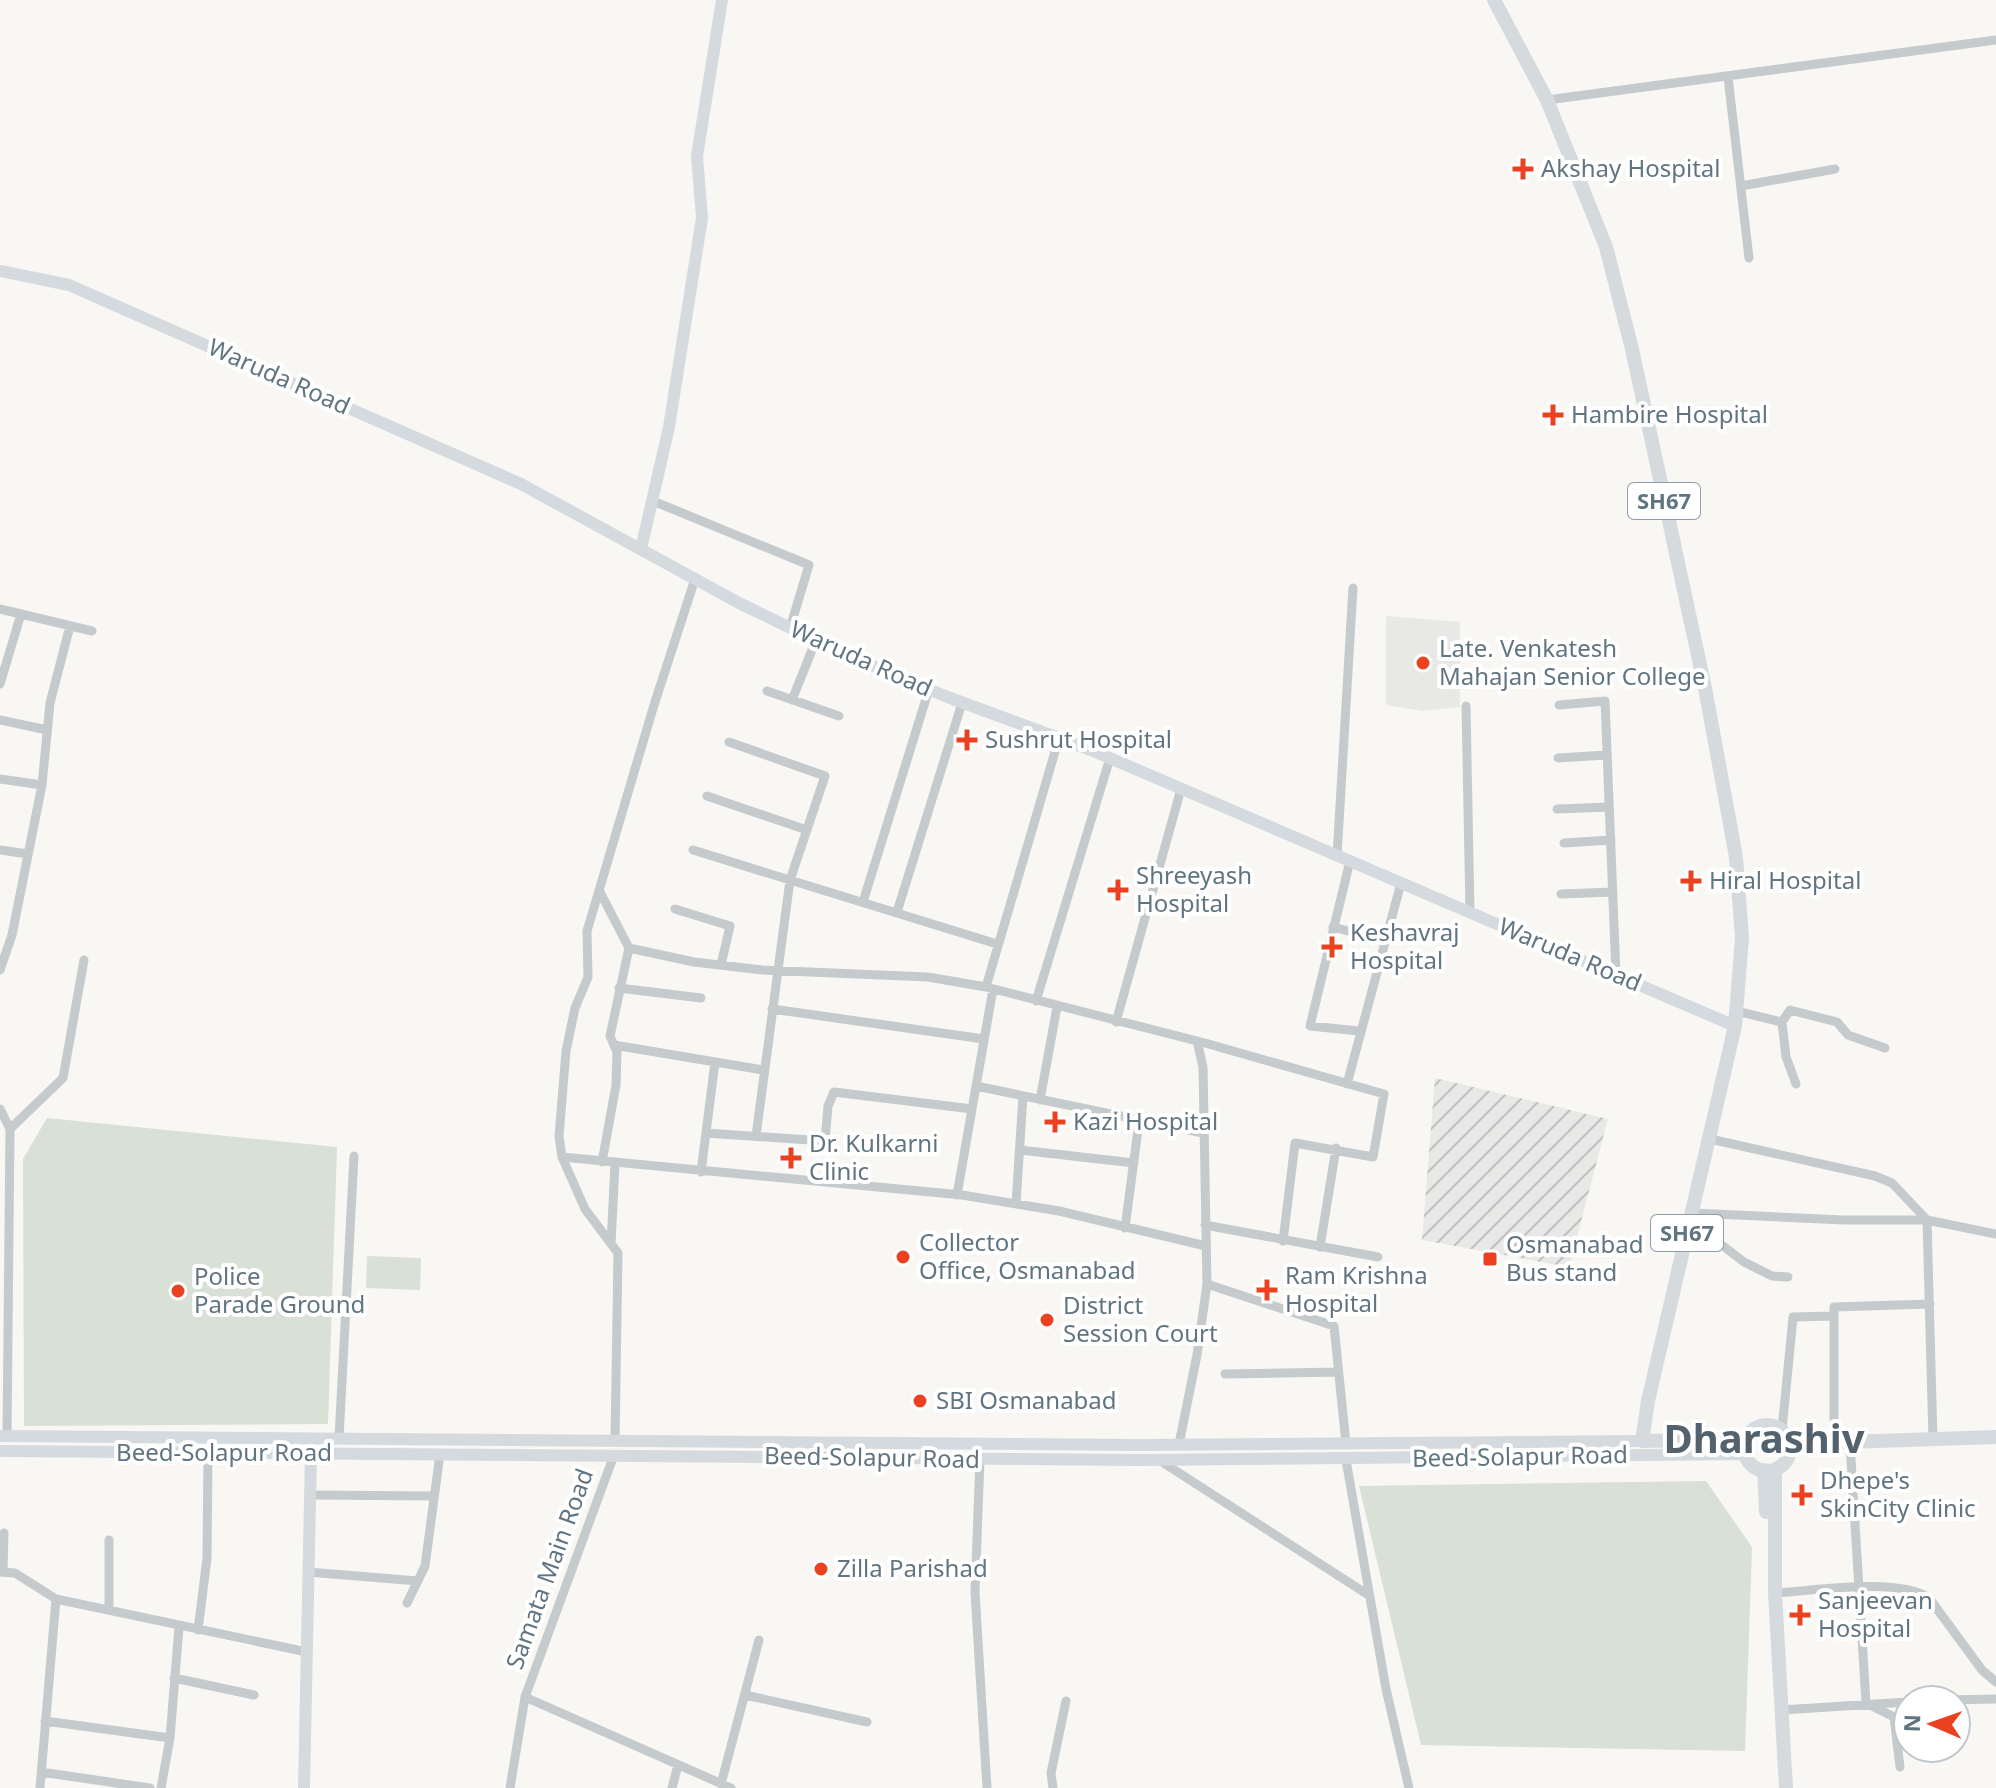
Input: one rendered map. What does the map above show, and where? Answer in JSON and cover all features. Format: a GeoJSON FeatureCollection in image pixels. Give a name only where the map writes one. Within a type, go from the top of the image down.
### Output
{"type":"FeatureCollection","features":[{"type":"Feature","properties":{"kind":"main road"},"geometry":{"type":"LineString","coordinates":[[641,549],[681,361],[702,218],[697,156],[722,0]]}},
{"type":"Feature","properties":{"kind":"main road","name":"SH67"},"geometry":{"type":"LineString","coordinates":[[1494,0],[1547,100],[1606,247],[1632,349],[1705,688],[1736,857],[1742,938],[1735,1018],[1642,1441]]}},
{"type":"Feature","properties":{"kind":"main road","name":"Waruda Road"},"geometry":{"type":"LineString","coordinates":[[0,271],[69,285],[521,484],[790,628],[929,689],[1110,758],[1616,975],[1735,1018]]}},
{"type":"Feature","properties":{"kind":"main road"},"geometry":{"type":"LineString","coordinates":[[1760,1425],[1782,1430],[1789,1444],[1787,1459],[1769,1470],[1753,1466],[1745,1447],[1760,1425]]}},
{"type":"Feature","properties":{"kind":"main road","name":"Beed-Solapur Road"},"geometry":{"type":"LineString","coordinates":[[4,1436],[1179,1444],[1642,1441]]}},
{"type":"Feature","properties":{"kind":"main road"},"geometry":{"type":"LineString","coordinates":[[1789,1444],[1996,1437]]}},
{"type":"Feature","properties":{"kind":"main road"},"geometry":{"type":"LineString","coordinates":[[1642,1441],[1745,1447]]}},
{"type":"Feature","properties":{"kind":"main road","name":"Beed-Solapur Road"},"geometry":{"type":"LineString","coordinates":[[0,1451],[1346,1460],[1745,1447]]}},
{"type":"Feature","properties":{"kind":"main road"},"geometry":{"type":"LineString","coordinates":[[304,1788],[311,1453]]}},
{"type":"Feature","properties":{"kind":"main road"},"geometry":{"type":"LineString","coordinates":[[1769,1470],[1783,1788]]}},
{"type":"Feature","properties":{"kind":"main road"},"geometry":{"type":"LineString","coordinates":[[1769,1470],[1783,1788]]}},
{"type":"Feature","properties":{"kind":"street"},"geometry":{"type":"LineString","coordinates":[[1547,100],[1996,40]]}},
{"type":"Feature","properties":{"kind":"street"},"geometry":{"type":"LineString","coordinates":[[1728,77],[1749,258]]}},
{"type":"Feature","properties":{"kind":"street"},"geometry":{"type":"LineString","coordinates":[[1741,186],[1835,169]]}},
{"type":"Feature","properties":{"kind":"street"},"geometry":{"type":"LineString","coordinates":[[653,501],[809,565],[790,628]]}},
{"type":"Feature","properties":{"kind":"street"},"geometry":{"type":"LineString","coordinates":[[615,1440],[618,1253],[571,1184],[562,1157],[559,1136],[566,1051],[575,1008],[588,977],[587,931],[695,579]]}},
{"type":"Feature","properties":{"kind":"street"},"geometry":{"type":"LineString","coordinates":[[1337,856],[1353,588]]}},
{"type":"Feature","properties":{"kind":"street"},"geometry":{"type":"LineString","coordinates":[[0,609],[92,631]]}},
{"type":"Feature","properties":{"kind":"street"},"geometry":{"type":"LineString","coordinates":[[0,684],[21,614]]}},
{"type":"Feature","properties":{"kind":"street"},"geometry":{"type":"LineString","coordinates":[[0,970],[12,935],[42,785],[50,703],[70,626]]}},
{"type":"Feature","properties":{"kind":"street"},"geometry":{"type":"LineString","coordinates":[[792,700],[816,640]]}},
{"type":"Feature","properties":{"kind":"street"},"geometry":{"type":"LineString","coordinates":[[863,902],[929,689]]}},
{"type":"Feature","properties":{"kind":"street"},"geometry":{"type":"LineString","coordinates":[[767,691],[839,716]]}},
{"type":"Feature","properties":{"kind":"street"},"geometry":{"type":"LineString","coordinates":[[1559,705],[1605,701],[1616,975]]}},
{"type":"Feature","properties":{"kind":"street"},"geometry":{"type":"LineString","coordinates":[[897,912],[962,703]]}},
{"type":"Feature","properties":{"kind":"street"},"geometry":{"type":"LineString","coordinates":[[1466,706],[1470,913]]}},
{"type":"Feature","properties":{"kind":"street"},"geometry":{"type":"LineString","coordinates":[[0,720],[47,730]]}},
{"type":"Feature","properties":{"kind":"street"},"geometry":{"type":"LineString","coordinates":[[957,1195],[997,944],[1059,738]]}},
{"type":"Feature","properties":{"kind":"street"},"geometry":{"type":"LineString","coordinates":[[729,742],[825,776],[790,880],[756,1136]]}},
{"type":"Feature","properties":{"kind":"street"},"geometry":{"type":"LineString","coordinates":[[1558,758],[1607,755]]}},
{"type":"Feature","properties":{"kind":"street"},"geometry":{"type":"LineString","coordinates":[[1036,1001],[1110,758]]}},
{"type":"Feature","properties":{"kind":"street"},"geometry":{"type":"LineString","coordinates":[[0,779],[42,785]]}},
{"type":"Feature","properties":{"kind":"street"},"geometry":{"type":"LineString","coordinates":[[1116,1022],[1181,789]]}},
{"type":"Feature","properties":{"kind":"street"},"geometry":{"type":"LineString","coordinates":[[707,796],[807,830]]}},
{"type":"Feature","properties":{"kind":"street"},"geometry":{"type":"LineString","coordinates":[[1557,809],[1609,807]]}},
{"type":"Feature","properties":{"kind":"street"},"geometry":{"type":"LineString","coordinates":[[1564,843],[1611,840]]}},
{"type":"Feature","properties":{"kind":"street"},"geometry":{"type":"LineString","coordinates":[[0,850],[28,854]]}},
{"type":"Feature","properties":{"kind":"street"},"geometry":{"type":"LineString","coordinates":[[693,850],[997,944]]}},
{"type":"Feature","properties":{"kind":"street"},"geometry":{"type":"LineString","coordinates":[[1350,861],[1310,1026],[1359,1031]]}},
{"type":"Feature","properties":{"kind":"street"},"geometry":{"type":"LineString","coordinates":[[1347,1084],[1401,883]]}},
{"type":"Feature","properties":{"kind":"street"},"geometry":{"type":"LineString","coordinates":[[599,890],[629,948],[610,1036],[614,1045],[616,1085],[602,1162]]}},
{"type":"Feature","properties":{"kind":"street"},"geometry":{"type":"LineString","coordinates":[[1561,894],[1613,892]]}},
{"type":"Feature","properties":{"kind":"street"},"geometry":{"type":"LineString","coordinates":[[675,909],[730,926],[721,965]]}},
{"type":"Feature","properties":{"kind":"street"},"geometry":{"type":"LineString","coordinates":[[1333,927],[1385,941]]}},
{"type":"Feature","properties":{"kind":"street"},"geometry":{"type":"LineString","coordinates":[[629,948],[721,965],[777,971],[928,977],[990,988],[1197,1041],[1384,1094],[1373,1157],[1295,1143],[1286,1194],[1283,1241]]}},
{"type":"Feature","properties":{"kind":"street"},"geometry":{"type":"LineString","coordinates":[[4,1436],[5,1156],[10,1129],[63,1078],[84,960]]}},
{"type":"Feature","properties":{"kind":"street"},"geometry":{"type":"LineString","coordinates":[[619,988],[701,998]]}},
{"type":"Feature","properties":{"kind":"street"},"geometry":{"type":"LineString","coordinates":[[1040,1100],[1057,1007]]}},
{"type":"Feature","properties":{"kind":"street"},"geometry":{"type":"LineString","coordinates":[[772,1009],[984,1039]]}},
{"type":"Feature","properties":{"kind":"street"},"geometry":{"type":"LineString","coordinates":[[1796,1084],[1786,1057],[1782,1022],[1790,1010],[1837,1022],[1848,1035],[1885,1048]]}},
{"type":"Feature","properties":{"kind":"street"},"geometry":{"type":"LineString","coordinates":[[1735,1018],[1782,1022]]}},
{"type":"Feature","properties":{"kind":"street"},"geometry":{"type":"LineString","coordinates":[[1179,1444],[1207,1284],[1203,1067],[1197,1041]]}},
{"type":"Feature","properties":{"kind":"street"},"geometry":{"type":"LineString","coordinates":[[614,1045],[763,1070]]}},
{"type":"Feature","properties":{"kind":"street"},"geometry":{"type":"LineString","coordinates":[[701,1172],[715,1062]]}},
{"type":"Feature","properties":{"kind":"street"},"geometry":{"type":"LineString","coordinates":[[976,1086],[1203,1133]]}},
{"type":"Feature","properties":{"kind":"street"},"geometry":{"type":"LineString","coordinates":[[706,1133],[825,1141],[828,1106],[834,1092],[972,1109]]}},
{"type":"Feature","properties":{"kind":"street"},"geometry":{"type":"LineString","coordinates":[[1016,1204],[1023,1096]]}},
{"type":"Feature","properties":{"kind":"street"},"geometry":{"type":"LineString","coordinates":[[0,1109],[10,1129]]}},
{"type":"Feature","properties":{"kind":"street"},"geometry":{"type":"LineString","coordinates":[[1125,1228],[1139,1122]]}},
{"type":"Feature","properties":{"kind":"street"},"geometry":{"type":"LineString","coordinates":[[1710,1139],[1875,1176],[1892,1183],[1927,1220],[1933,1440]]}},
{"type":"Feature","properties":{"kind":"street"},"geometry":{"type":"LineString","coordinates":[[1320,1247],[1336,1148]]}},
{"type":"Feature","properties":{"kind":"street"},"geometry":{"type":"LineString","coordinates":[[1020,1150],[1134,1163]]}},
{"type":"Feature","properties":{"kind":"street"},"geometry":{"type":"LineString","coordinates":[[339,1438],[354,1156]]}},
{"type":"Feature","properties":{"kind":"street"},"geometry":{"type":"LineString","coordinates":[[562,1157],[957,1195],[1016,1204],[1206,1246]]}},
{"type":"Feature","properties":{"kind":"street"},"geometry":{"type":"LineString","coordinates":[[611,1244],[615,1164]]}},
{"type":"Feature","properties":{"kind":"street"},"geometry":{"type":"LineString","coordinates":[[1692,1213],[1828,1220],[1927,1220],[1996,1234]]}},
{"type":"Feature","properties":{"kind":"street"},"geometry":{"type":"LineString","coordinates":[[1205,1225],[1378,1257]]}},
{"type":"Feature","properties":{"kind":"street"},"geometry":{"type":"LineString","coordinates":[[1687,1234],[1714,1239],[1744,1262],[1772,1276],[1788,1277]]}},
{"type":"Feature","properties":{"kind":"street"},"geometry":{"type":"LineString","coordinates":[[1207,1284],[1334,1326],[1346,1444]]}},
{"type":"Feature","properties":{"kind":"street"},"geometry":{"type":"LineString","coordinates":[[1834,1443],[1834,1307],[1930,1304]]}},
{"type":"Feature","properties":{"kind":"street"},"geometry":{"type":"LineString","coordinates":[[1782,1430],[1793,1317],[1834,1316]]}},
{"type":"Feature","properties":{"kind":"street"},"geometry":{"type":"LineString","coordinates":[[1225,1374],[1338,1372]]}},
{"type":"Feature","properties":{"kind":"street"},"geometry":{"type":"LineString","coordinates":[[1850,1443],[1866,1703]]}},
{"type":"Feature","properties":{"kind":"street"},"geometry":{"type":"LineString","coordinates":[[198,1630],[207,1558],[208,1454]]}},
{"type":"Feature","properties":{"kind":"street"},"geometry":{"type":"LineString","coordinates":[[407,1603],[425,1566],[440,1454]]}},
{"type":"Feature","properties":{"kind":"street","name":"Samata Main Road"},"geometry":{"type":"LineString","coordinates":[[510,1788],[525,1697],[614,1455]]}},
{"type":"Feature","properties":{"kind":"street"},"geometry":{"type":"LineString","coordinates":[[980,1459],[975,1592],[987,1788]]}},
{"type":"Feature","properties":{"kind":"street"},"geometry":{"type":"LineString","coordinates":[[1159,1460],[1370,1596]]}},
{"type":"Feature","properties":{"kind":"street"},"geometry":{"type":"LineString","coordinates":[[1346,1460],[1409,1788]]}},
{"type":"Feature","properties":{"kind":"street"},"geometry":{"type":"LineString","coordinates":[[310,1495],[434,1496]]}},
{"type":"Feature","properties":{"kind":"street"},"geometry":{"type":"LineString","coordinates":[[4,1533],[2,1572],[15,1573],[56,1599],[307,1652]]}},
{"type":"Feature","properties":{"kind":"street"},"geometry":{"type":"LineString","coordinates":[[109,1540],[109,1610]]}},
{"type":"Feature","properties":{"kind":"street"},"geometry":{"type":"LineString","coordinates":[[308,1572],[418,1581]]}},
{"type":"Feature","properties":{"kind":"street"},"geometry":{"type":"LineString","coordinates":[[1775,1593],[1857,1589],[1920,1592],[1937,1608],[1982,1670],[1996,1682]]}},
{"type":"Feature","properties":{"kind":"street"},"geometry":{"type":"LineString","coordinates":[[40,1788],[56,1599]]}},
{"type":"Feature","properties":{"kind":"street"},"geometry":{"type":"LineString","coordinates":[[161,1788],[170,1738],[179,1627]]}},
{"type":"Feature","properties":{"kind":"street"},"geometry":{"type":"LineString","coordinates":[[726,1786],[759,1640]]}},
{"type":"Feature","properties":{"kind":"street"},"geometry":{"type":"LineString","coordinates":[[174,1678],[254,1695]]}},
{"type":"Feature","properties":{"kind":"street"},"geometry":{"type":"LineString","coordinates":[[745,1695],[867,1722]]}},
{"type":"Feature","properties":{"kind":"street","name":"Samata Main Road"},"geometry":{"type":"LineString","coordinates":[[525,1697],[726,1786]]}},
{"type":"Feature","properties":{"kind":"street"},"geometry":{"type":"LineString","coordinates":[[1972,1699],[1996,1699]]}},
{"type":"Feature","properties":{"kind":"street"},"geometry":{"type":"LineString","coordinates":[[1053,1788],[1051,1773],[1066,1701]]}},
{"type":"Feature","properties":{"kind":"street"},"geometry":{"type":"LineString","coordinates":[[1781,1710],[1892,1702]]}},
{"type":"Feature","properties":{"kind":"street"},"geometry":{"type":"LineString","coordinates":[[1866,1703],[1894,1717],[1900,1767]]}},
{"type":"Feature","properties":{"kind":"street"},"geometry":{"type":"LineString","coordinates":[[45,1721],[170,1738]]}},
{"type":"Feature","properties":{"kind":"street"},"geometry":{"type":"LineString","coordinates":[[672,1788],[678,1765]]}},
{"type":"Feature","properties":{"kind":"street"},"geometry":{"type":"LineString","coordinates":[[41,1772],[150,1788]]}},
{"type":"Feature","properties":{"kind":"shaded area","name":"Late. Venkatesh Mahajan Senior College"},"geometry":{"type":"Polygon","coordinates":[[[1386,616],[1460,622],[1460,707],[1422,711],[1386,705],[1386,616]]]}},
{"type":"Feature","properties":{"kind":"shaded area"},"geometry":{"type":"Polygon","coordinates":[[[1435,1078],[1608,1119],[1569,1267],[1422,1240],[1435,1078]]]}},
{"type":"Feature","properties":{"kind":"shaded area","name":"Police Parade Ground"},"geometry":{"type":"Polygon","coordinates":[[[47,1118],[337,1147],[328,1424],[24,1426],[23,1159],[47,1118]]]}},
{"type":"Feature","properties":{"kind":"shaded area"},"geometry":{"type":"Polygon","coordinates":[[[367,1256],[421,1258],[420,1290],[366,1288],[367,1256]]]}},
{"type":"Feature","properties":{"kind":"shaded area"},"geometry":{"type":"Polygon","coordinates":[[[1706,1481],[1752,1547],[1745,1751],[1421,1745],[1359,1486],[1706,1481]]]}},
{"type":"Feature","properties":{"kind":"place","name":"Akshay Hospital"},"geometry":{"type":"Point","coordinates":[1523,169]}},
{"type":"Feature","properties":{"kind":"place","name":"Hambire Hospital"},"geometry":{"type":"Point","coordinates":[1553,415]}},
{"type":"Feature","properties":{"kind":"place","name":"Late. Venkatesh Mahajan Senior College"},"geometry":{"type":"Point","coordinates":[1423,663]}},
{"type":"Feature","properties":{"kind":"place","name":"Sushrut Hospital"},"geometry":{"type":"Point","coordinates":[967,740]}},
{"type":"Feature","properties":{"kind":"place","name":"Hiral Hospital"},"geometry":{"type":"Point","coordinates":[1691,881]}},
{"type":"Feature","properties":{"kind":"place","name":"Shreeyash Hospital"},"geometry":{"type":"Point","coordinates":[1118,890]}},
{"type":"Feature","properties":{"kind":"place","name":"Keshavraj Hospital"},"geometry":{"type":"Point","coordinates":[1332,947]}},
{"type":"Feature","properties":{"kind":"place","name":"Kazi Hospital"},"geometry":{"type":"Point","coordinates":[1055,1122]}},
{"type":"Feature","properties":{"kind":"place","name":"Dr. Kulkarni Clinic"},"geometry":{"type":"Point","coordinates":[791,1158]}},
{"type":"Feature","properties":{"kind":"place","name":"Collector Office, Osmanabad"},"geometry":{"type":"Point","coordinates":[903,1257]}},
{"type":"Feature","properties":{"kind":"place","name":"Osmanabad Bus stand"},"geometry":{"type":"Point","coordinates":[1490,1259]}},
{"type":"Feature","properties":{"kind":"place","name":"Ram Krishna Hospital"},"geometry":{"type":"Point","coordinates":[1267,1290]}},
{"type":"Feature","properties":{"kind":"place","name":"Police Parade Ground"},"geometry":{"type":"Point","coordinates":[178,1291]}},
{"type":"Feature","properties":{"kind":"place","name":"District Session Court"},"geometry":{"type":"Point","coordinates":[1047,1320]}},
{"type":"Feature","properties":{"kind":"place","name":"SBI Osmanabad"},"geometry":{"type":"Point","coordinates":[920,1401]}},
{"type":"Feature","properties":{"kind":"place","name":"Dhepe's SkinCity Clinic"},"geometry":{"type":"Point","coordinates":[1802,1495]}},
{"type":"Feature","properties":{"kind":"place","name":"Zilla Parishad"},"geometry":{"type":"Point","coordinates":[821,1569]}},
{"type":"Feature","properties":{"kind":"place","name":"Sanjeevan Hospital"},"geometry":{"type":"Point","coordinates":[1800,1615]}},
{"type":"Feature","properties":{"kind":"district","name":"Dharashiv"},"geometry":{"type":"Point","coordinates":[1764,1439]}}]}
